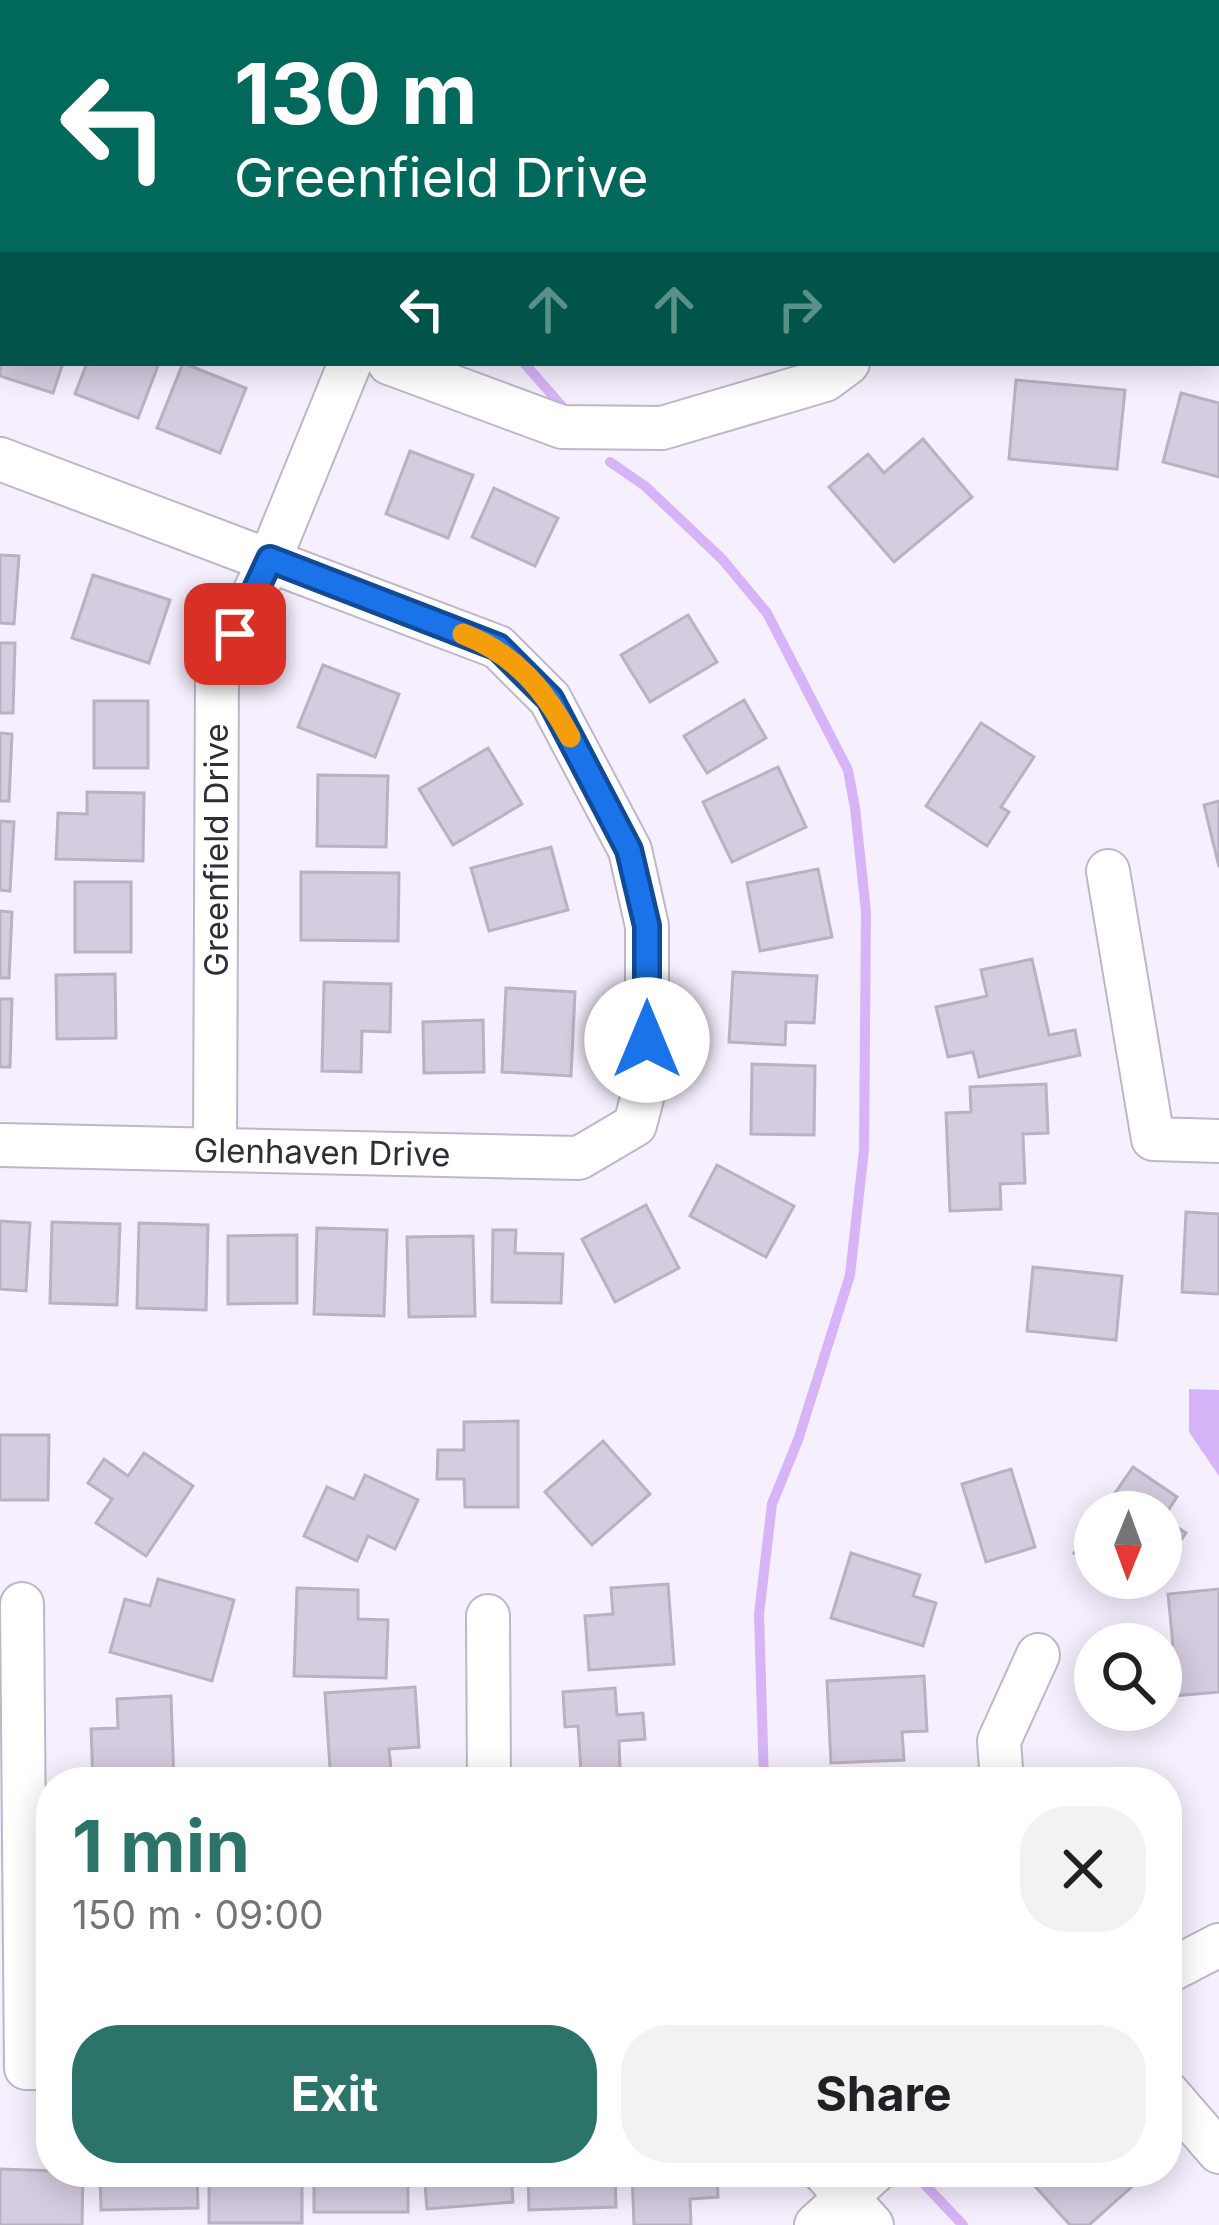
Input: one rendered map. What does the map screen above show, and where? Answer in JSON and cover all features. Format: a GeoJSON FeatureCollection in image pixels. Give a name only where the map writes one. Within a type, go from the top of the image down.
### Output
{"type":"FeatureCollection","features":[{"type":"Feature","properties":{"kind":"street","name":"Greenfield Drive"},"geometry":{"type":"LineString","coordinates":[[214,1149],[217,671],[270,559],[349,366]]}},
{"type":"Feature","properties":{"kind":"street"},"geometry":{"type":"LineString","coordinates":[[396,366],[562,427],[662,428],[825,380],[844,366]]}},
{"type":"Feature","properties":{"kind":"street"},"geometry":{"type":"LineString","coordinates":[[0,459],[270,559]]}},
{"type":"Feature","properties":{"kind":"street","name":"Glenhaven Drive"},"geometry":{"type":"LineString","coordinates":[[0,1145],[579,1158],[635,1125],[647,1078],[647,926],[629,850],[550,699],[498,647],[270,559]]}},
{"type":"Feature","properties":{"kind":"street"},"geometry":{"type":"LineString","coordinates":[[1108,871],[1153,1139],[1219,1141]]}},
{"type":"Feature","properties":{"kind":"street"},"geometry":{"type":"LineString","coordinates":[[22,1604],[36,1986]]}},
{"type":"Feature","properties":{"kind":"street"},"geometry":{"type":"LineString","coordinates":[[488,1616],[489,1767]]}},
{"type":"Feature","properties":{"kind":"street"},"geometry":{"type":"LineString","coordinates":[[1001,1767],[999,1742],[1038,1655]]}},
{"type":"Feature","properties":{"kind":"street"},"geometry":{"type":"LineString","coordinates":[[1182,1964],[1219,1945]]}},
{"type":"Feature","properties":{"kind":"street"},"geometry":{"type":"LineString","coordinates":[[1182,2109],[1219,2152]]}},
{"type":"Feature","properties":{"kind":"street"},"geometry":{"type":"LineString","coordinates":[[816,2225],[854,2191]]}},
{"type":"Feature","properties":{"kind":"shaded area"},"geometry":{"type":"Polygon","coordinates":[[[1189,1389],[1219,1390],[1219,1476],[1189,1432],[1189,1389]]]}},
{"type":"Feature","properties":{"kind":"building"},"geometry":{"type":"Polygon","coordinates":[[[1,366],[62,366],[53,393],[0,376],[1,366]]]}},
{"type":"Feature","properties":{"kind":"building"},"geometry":{"type":"Polygon","coordinates":[[[86,366],[158,366],[138,418],[75,394],[86,366]]]}},
{"type":"Feature","properties":{"kind":"building"},"geometry":{"type":"Polygon","coordinates":[[[182,366],[246,388],[220,453],[157,428],[182,366]]]}},
{"type":"Feature","properties":{"kind":"building"},"geometry":{"type":"Polygon","coordinates":[[[1016,380],[1125,390],[1117,469],[1009,459],[1016,380]]]}},
{"type":"Feature","properties":{"kind":"building"},"geometry":{"type":"Polygon","coordinates":[[[1181,393],[1219,403],[1219,477],[1163,462],[1181,393]]]}},
{"type":"Feature","properties":{"kind":"building"},"geometry":{"type":"Polygon","coordinates":[[[923,439],[972,497],[894,562],[829,487],[868,454],[884,473],[923,439]]]}},
{"type":"Feature","properties":{"kind":"building"},"geometry":{"type":"Polygon","coordinates":[[[410,451],[473,475],[448,538],[386,514],[410,451]]]}},
{"type":"Feature","properties":{"kind":"building"},"geometry":{"type":"Polygon","coordinates":[[[494,488],[558,518],[535,566],[472,537],[494,488]]]}},
{"type":"Feature","properties":{"kind":"building"},"geometry":{"type":"Polygon","coordinates":[[[0,555],[19,556],[14,624],[0,623],[0,555]]]}},
{"type":"Feature","properties":{"kind":"building"},"geometry":{"type":"Polygon","coordinates":[[[93,575],[170,600],[149,663],[72,638],[93,575]]]}},
{"type":"Feature","properties":{"kind":"building"},"geometry":{"type":"Polygon","coordinates":[[[688,615],[717,662],[650,702],[621,655],[688,615]]]}},
{"type":"Feature","properties":{"kind":"building"},"geometry":{"type":"Polygon","coordinates":[[[0,643],[15,643],[13,713],[0,713],[0,643]]]}},
{"type":"Feature","properties":{"kind":"building"},"geometry":{"type":"Polygon","coordinates":[[[323,665],[399,694],[375,757],[298,727],[323,665]]]}},
{"type":"Feature","properties":{"kind":"building"},"geometry":{"type":"Polygon","coordinates":[[[744,700],[766,738],[707,773],[684,736],[744,700]]]}},
{"type":"Feature","properties":{"kind":"building"},"geometry":{"type":"Polygon","coordinates":[[[94,701],[148,701],[148,768],[94,768],[94,701]]]}},
{"type":"Feature","properties":{"kind":"building"},"geometry":{"type":"Polygon","coordinates":[[[981,723],[1034,757],[1001,807],[1009,812],[987,846],[926,806],[981,723]]]}},
{"type":"Feature","properties":{"kind":"building"},"geometry":{"type":"Polygon","coordinates":[[[0,733],[12,734],[9,801],[0,801],[0,733]]]}},
{"type":"Feature","properties":{"kind":"building"},"geometry":{"type":"Polygon","coordinates":[[[488,748],[522,804],[453,845],[419,789],[488,748]]]}},
{"type":"Feature","properties":{"kind":"building"},"geometry":{"type":"Polygon","coordinates":[[[778,767],[806,827],[732,862],[703,802],[778,767]]]}},
{"type":"Feature","properties":{"kind":"building"},"geometry":{"type":"Polygon","coordinates":[[[318,775],[388,776],[386,847],[317,846],[318,775]]]}},
{"type":"Feature","properties":{"kind":"building"},"geometry":{"type":"Polygon","coordinates":[[[87,792],[144,793],[143,861],[56,859],[58,813],[87,814],[87,792]]]}},
{"type":"Feature","properties":{"kind":"building"},"geometry":{"type":"Polygon","coordinates":[[[1219,801],[1219,867],[1204,805],[1219,801]]]}},
{"type":"Feature","properties":{"kind":"building"},"geometry":{"type":"Polygon","coordinates":[[[0,821],[14,822],[10,891],[0,890],[0,821]]]}},
{"type":"Feature","properties":{"kind":"building"},"geometry":{"type":"Polygon","coordinates":[[[551,847],[568,910],[489,931],[471,868],[551,847]]]}},
{"type":"Feature","properties":{"kind":"building"},"geometry":{"type":"Polygon","coordinates":[[[818,869],[832,937],[760,951],[747,883],[818,869]]]}},
{"type":"Feature","properties":{"kind":"building"},"geometry":{"type":"Polygon","coordinates":[[[301,872],[399,873],[398,941],[301,940],[301,872]]]}},
{"type":"Feature","properties":{"kind":"building"},"geometry":{"type":"Polygon","coordinates":[[[75,882],[131,882],[131,952],[75,952],[75,882]]]}},
{"type":"Feature","properties":{"kind":"building"},"geometry":{"type":"Polygon","coordinates":[[[0,911],[12,912],[9,978],[0,978],[0,911]]]}},
{"type":"Feature","properties":{"kind":"building"},"geometry":{"type":"Polygon","coordinates":[[[1032,959],[1049,1035],[1075,1030],[1080,1055],[979,1077],[973,1052],[948,1057],[936,1007],[987,996],[981,970],[1032,959]]]}},
{"type":"Feature","properties":{"kind":"building"},"geometry":{"type":"Polygon","coordinates":[[[733,972],[817,976],[814,1023],[786,1022],[785,1045],[729,1042],[733,972]]]}},
{"type":"Feature","properties":{"kind":"building"},"geometry":{"type":"Polygon","coordinates":[[[115,974],[116,1038],[57,1039],[56,975],[115,974]]]}},
{"type":"Feature","properties":{"kind":"building"},"geometry":{"type":"Polygon","coordinates":[[[324,982],[391,984],[390,1032],[362,1031],[361,1072],[322,1071],[324,982]]]}},
{"type":"Feature","properties":{"kind":"building"},"geometry":{"type":"Polygon","coordinates":[[[506,988],[575,992],[571,1076],[502,1072],[506,988]]]}},
{"type":"Feature","properties":{"kind":"building"},"geometry":{"type":"Polygon","coordinates":[[[0,999],[12,999],[10,1067],[0,1067],[0,999]]]}},
{"type":"Feature","properties":{"kind":"building"},"geometry":{"type":"Polygon","coordinates":[[[483,1020],[484,1072],[424,1073],[423,1022],[483,1020]]]}},
{"type":"Feature","properties":{"kind":"building"},"geometry":{"type":"Polygon","coordinates":[[[752,1064],[815,1066],[814,1135],[751,1134],[752,1064]]]}},
{"type":"Feature","properties":{"kind":"building"},"geometry":{"type":"Polygon","coordinates":[[[1046,1084],[1048,1133],[1023,1134],[1025,1183],[1000,1184],[1001,1209],[950,1211],[946,1113],[971,1112],[970,1087],[1046,1084]]]}},
{"type":"Feature","properties":{"kind":"building"},"geometry":{"type":"Polygon","coordinates":[[[717,1165],[794,1206],[766,1257],[690,1216],[717,1165]]]}},
{"type":"Feature","properties":{"kind":"building"},"geometry":{"type":"Polygon","coordinates":[[[646,1205],[679,1268],[615,1302],[582,1239],[646,1205]]]}},
{"type":"Feature","properties":{"kind":"building"},"geometry":{"type":"Polygon","coordinates":[[[1186,1212],[1219,1214],[1219,1294],[1182,1292],[1186,1212]]]}},
{"type":"Feature","properties":{"kind":"building"},"geometry":{"type":"Polygon","coordinates":[[[0,1221],[30,1223],[26,1291],[0,1289],[0,1221]]]}},
{"type":"Feature","properties":{"kind":"building"},"geometry":{"type":"Polygon","coordinates":[[[52,1222],[120,1224],[117,1305],[50,1303],[52,1222]]]}},
{"type":"Feature","properties":{"kind":"building"},"geometry":{"type":"Polygon","coordinates":[[[139,1223],[208,1225],[206,1310],[137,1308],[139,1223]]]}},
{"type":"Feature","properties":{"kind":"building"},"geometry":{"type":"Polygon","coordinates":[[[317,1228],[387,1230],[384,1316],[314,1314],[317,1228]]]}},
{"type":"Feature","properties":{"kind":"building"},"geometry":{"type":"Polygon","coordinates":[[[493,1230],[516,1230],[515,1253],[563,1254],[561,1303],[492,1302],[493,1230]]]}},
{"type":"Feature","properties":{"kind":"building"},"geometry":{"type":"Polygon","coordinates":[[[297,1235],[297,1303],[228,1304],[228,1236],[297,1235]]]}},
{"type":"Feature","properties":{"kind":"building"},"geometry":{"type":"Polygon","coordinates":[[[473,1236],[475,1316],[409,1317],[407,1237],[473,1236]]]}},
{"type":"Feature","properties":{"kind":"building"},"geometry":{"type":"Polygon","coordinates":[[[1033,1267],[1122,1276],[1116,1340],[1027,1331],[1033,1267]]]}},
{"type":"Feature","properties":{"kind":"building"},"geometry":{"type":"Polygon","coordinates":[[[518,1421],[518,1507],[465,1507],[464,1479],[437,1479],[438,1450],[464,1450],[464,1422],[518,1421]]]}},
{"type":"Feature","properties":{"kind":"building"},"geometry":{"type":"Polygon","coordinates":[[[0,1435],[49,1435],[48,1500],[0,1500],[0,1435]]]}},
{"type":"Feature","properties":{"kind":"building"},"geometry":{"type":"Polygon","coordinates":[[[603,1441],[650,1494],[592,1545],[545,1492],[603,1441]]]}},
{"type":"Feature","properties":{"kind":"building"},"geometry":{"type":"Polygon","coordinates":[[[144,1453],[193,1486],[146,1556],[96,1523],[112,1499],[88,1483],[104,1459],[128,1476],[144,1453]]]}},
{"type":"Feature","properties":{"kind":"building"},"geometry":{"type":"Polygon","coordinates":[[[1133,1467],[1168,1491],[1116,1491],[1133,1467]]]}},
{"type":"Feature","properties":{"kind":"building"},"geometry":{"type":"Polygon","coordinates":[[[1011,1469],[1035,1547],[986,1562],[962,1484],[1011,1469]]]}},
{"type":"Feature","properties":{"kind":"building"},"geometry":{"type":"Polygon","coordinates":[[[365,1475],[418,1500],[395,1549],[368,1536],[357,1561],[304,1536],[327,1487],[354,1499],[365,1475]]]}},
{"type":"Feature","properties":{"kind":"building"},"geometry":{"type":"Polygon","coordinates":[[[851,1553],[920,1575],[913,1596],[936,1603],[923,1646],[831,1618],[851,1553]]]}},
{"type":"Feature","properties":{"kind":"building"},"geometry":{"type":"Polygon","coordinates":[[[158,1579],[234,1600],[212,1681],[110,1652],[125,1599],[150,1606],[158,1579]]]}},
{"type":"Feature","properties":{"kind":"building"},"geometry":{"type":"Polygon","coordinates":[[[668,1584],[674,1664],[589,1670],[585,1616],[613,1614],[611,1588],[668,1584]]]}},
{"type":"Feature","properties":{"kind":"building"},"geometry":{"type":"Polygon","coordinates":[[[297,1588],[358,1590],[358,1619],[388,1620],[386,1678],[294,1676],[297,1588]]]}},
{"type":"Feature","properties":{"kind":"building"},"geometry":{"type":"Polygon","coordinates":[[[1219,1589],[1219,1692],[1182,1695],[1182,1623],[1171,1623],[1168,1599],[1182,1599],[1182,1593],[1219,1589]]]}},
{"type":"Feature","properties":{"kind":"building"},"geometry":{"type":"Polygon","coordinates":[[[924,1676],[927,1731],[902,1732],[904,1760],[831,1763],[827,1681],[924,1676]]]}},
{"type":"Feature","properties":{"kind":"building"},"geometry":{"type":"Polygon","coordinates":[[[415,1687],[419,1747],[389,1749],[391,1767],[330,1767],[325,1693],[415,1687]]]}},
{"type":"Feature","properties":{"kind":"building"},"geometry":{"type":"Polygon","coordinates":[[[615,1688],[617,1715],[643,1713],[645,1739],[619,1741],[620,1767],[581,1767],[578,1726],[565,1727],[563,1692],[615,1688]]]}},
{"type":"Feature","properties":{"kind":"building"},"geometry":{"type":"Polygon","coordinates":[[[171,1696],[173,1767],[92,1767],[91,1729],[118,1728],[117,1699],[171,1696]]]}},
{"type":"Feature","properties":{"kind":"building"},"geometry":{"type":"Polygon","coordinates":[[[0,2169],[36,2170],[36,2187],[83,2187],[82,2225],[0,2225],[0,2169]]]}},
{"type":"Feature","properties":{"kind":"building"},"geometry":{"type":"Polygon","coordinates":[[[100,2187],[197,2187],[198,2208],[101,2210],[100,2187]]]}},
{"type":"Feature","properties":{"kind":"building"},"geometry":{"type":"Polygon","coordinates":[[[209,2187],[302,2187],[302,2223],[209,2223],[209,2187]]]}},
{"type":"Feature","properties":{"kind":"building"},"geometry":{"type":"Polygon","coordinates":[[[314,2187],[408,2187],[408,2212],[314,2212],[314,2187]]]}},
{"type":"Feature","properties":{"kind":"building"},"geometry":{"type":"Polygon","coordinates":[[[425,2187],[512,2187],[513,2202],[427,2209],[425,2187]]]}},
{"type":"Feature","properties":{"kind":"building"},"geometry":{"type":"Polygon","coordinates":[[[528,2187],[615,2187],[616,2207],[529,2210],[528,2187]]]}},
{"type":"Feature","properties":{"kind":"building"},"geometry":{"type":"Polygon","coordinates":[[[633,2187],[718,2187],[718,2197],[690,2199],[691,2225],[634,2225],[633,2187]]]}},
{"type":"Feature","properties":{"kind":"building"},"geometry":{"type":"Polygon","coordinates":[[[1036,2187],[1131,2187],[1089,2225],[1070,2225],[1036,2187]]]}},
{"type":"Feature","properties":{"kind":"waterway"},"geometry":{"type":"LineString","coordinates":[[527,366],[567,412]]}},
{"type":"Feature","properties":{"kind":"waterway"},"geometry":{"type":"LineString","coordinates":[[610,462],[645,486],[722,559],[767,613],[848,770],[855,808],[866,912],[864,1150],[850,1275],[798,1440],[772,1504],[759,1614],[764,1767]]}},
{"type":"Feature","properties":{"kind":"waterway"},"geometry":{"type":"LineString","coordinates":[[927,2187],[963,2225]]}},
{"type":"Feature","properties":{"kind":"slow traffic"},"geometry":{"type":"LineString","coordinates":[[463,634],[498,647],[550,699],[570,737]]}},
{"type":"Feature","properties":{"kind":"route"},"geometry":{"type":"LineString","coordinates":[[235,634],[270,559],[498,647],[550,699],[629,850],[647,926],[647,1040]]}}]}
